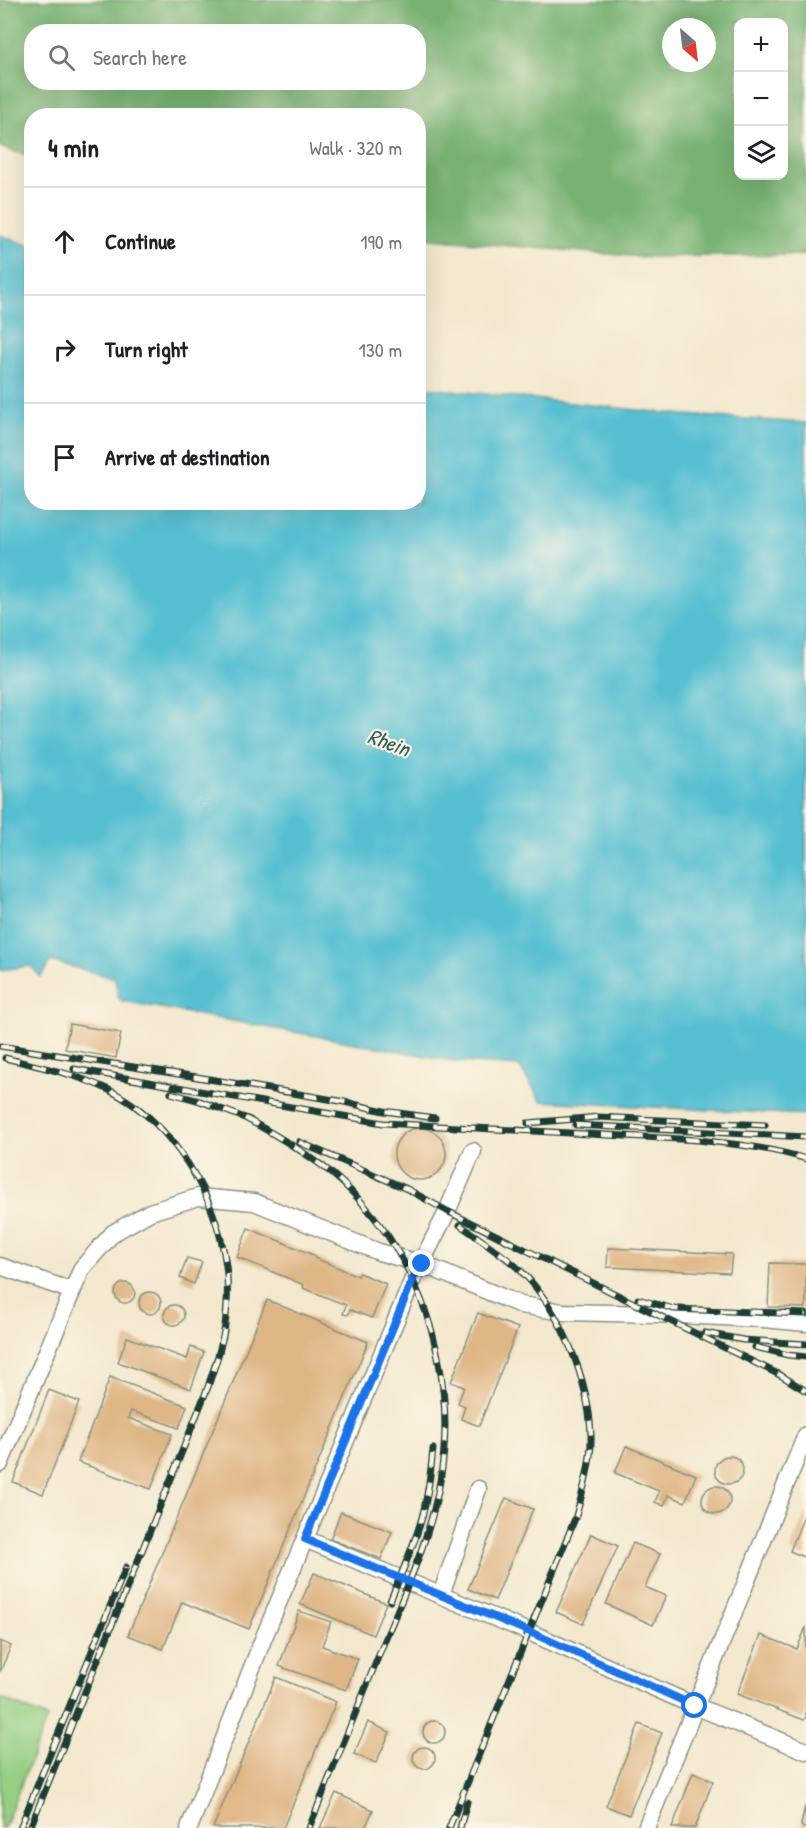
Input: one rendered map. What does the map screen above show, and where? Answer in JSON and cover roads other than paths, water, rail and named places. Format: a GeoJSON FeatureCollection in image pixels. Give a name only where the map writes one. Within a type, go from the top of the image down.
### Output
{"type":"FeatureCollection","features":[{"type":"Feature","properties":{"kind":"lane"},"geometry":{"type":"LineString","coordinates":[[189,1828],[413,1279],[473,1151]]}},
{"type":"Feature","properties":{"kind":"lane"},"geometry":{"type":"LineString","coordinates":[[0,1464],[82,1268],[113,1233],[150,1212],[198,1197],[254,1202],[379,1252],[422,1264],[521,1305],[551,1310],[806,1323]]}},
{"type":"Feature","properties":{"kind":"lane"},"geometry":{"type":"LineString","coordinates":[[0,1266],[72,1291]]}},
{"type":"Feature","properties":{"kind":"lane"},"geometry":{"type":"LineString","coordinates":[[645,1828],[806,1435]]}},
{"type":"Feature","properties":{"kind":"lane"},"geometry":{"type":"LineString","coordinates":[[441,1595],[478,1489]]}},
{"type":"Feature","properties":{"kind":"lane"},"geometry":{"type":"LineString","coordinates":[[305,1539],[530,1632],[695,1706],[806,1751]]}},
{"type":"Feature","properties":{"kind":"water","name":"Rhein"},"geometry":{"type":"Polygon","coordinates":[[[0,235],[24,244],[24,510],[426,510],[426,388],[686,415],[806,423],[806,1115],[541,1101],[519,1066],[460,1062],[122,1001],[118,997],[115,978],[50,961],[41,977],[31,966],[0,970],[0,235]]]}},
{"type":"Feature","properties":{"kind":"railway"},"geometry":{"type":"LineString","coordinates":[[0,1046],[435,1118]]}},
{"type":"Feature","properties":{"kind":"railway"},"geometry":{"type":"LineString","coordinates":[[5,1058],[58,1071],[97,1084],[132,1104],[153,1121],[172,1142],[202,1188],[221,1240],[227,1284],[223,1336],[208,1387],[30,1828]]}},
{"type":"Feature","properties":{"kind":"railway"},"geometry":{"type":"LineString","coordinates":[[74,1069],[383,1123],[698,1140],[766,1149],[806,1159]]}},
{"type":"Feature","properties":{"kind":"railway"},"geometry":{"type":"LineString","coordinates":[[171,1093],[200,1101],[250,1120]]}},
{"type":"Feature","properties":{"kind":"railway"},"geometry":{"type":"LineString","coordinates":[[528,1123],[598,1117],[765,1125]]}},
{"type":"Feature","properties":{"kind":"railway"},"geometry":{"type":"LineString","coordinates":[[245,1118],[309,1156],[329,1171],[360,1201],[387,1234],[409,1271],[425,1311],[437,1353],[444,1395],[445,1438],[440,1481],[425,1540],[309,1828]]}},
{"type":"Feature","properties":{"kind":"railway"},"geometry":{"type":"LineString","coordinates":[[576,1125],[806,1137]]}},
{"type":"Feature","properties":{"kind":"railway"},"geometry":{"type":"LineString","coordinates":[[299,1142],[407,1189],[447,1211],[782,1376],[806,1391]]}},
{"type":"Feature","properties":{"kind":"railway"},"geometry":{"type":"LineString","coordinates":[[449,1828],[576,1516],[591,1445],[589,1414],[579,1370],[549,1306],[515,1265],[460,1225]]}},
{"type":"Feature","properties":{"kind":"railway"},"geometry":{"type":"LineString","coordinates":[[638,1299],[674,1309],[806,1314]]}},
{"type":"Feature","properties":{"kind":"railway"},"geometry":{"type":"LineString","coordinates":[[705,1333],[743,1340],[806,1344]]}},
{"type":"Feature","properties":{"kind":"railway"},"geometry":{"type":"LineString","coordinates":[[755,1347],[806,1357]]}},
{"type":"Feature","properties":{"kind":"railway"},"geometry":{"type":"LineString","coordinates":[[390,1601],[423,1514],[433,1449]]}},
{"type":"Feature","properties":{"kind":"railway"},"geometry":{"type":"LineString","coordinates":[[20,1828],[126,1567]]}},
{"type":"Feature","properties":{"kind":"railway"},"geometry":{"type":"LineString","coordinates":[[460,1828],[467,1802]]}}]}
